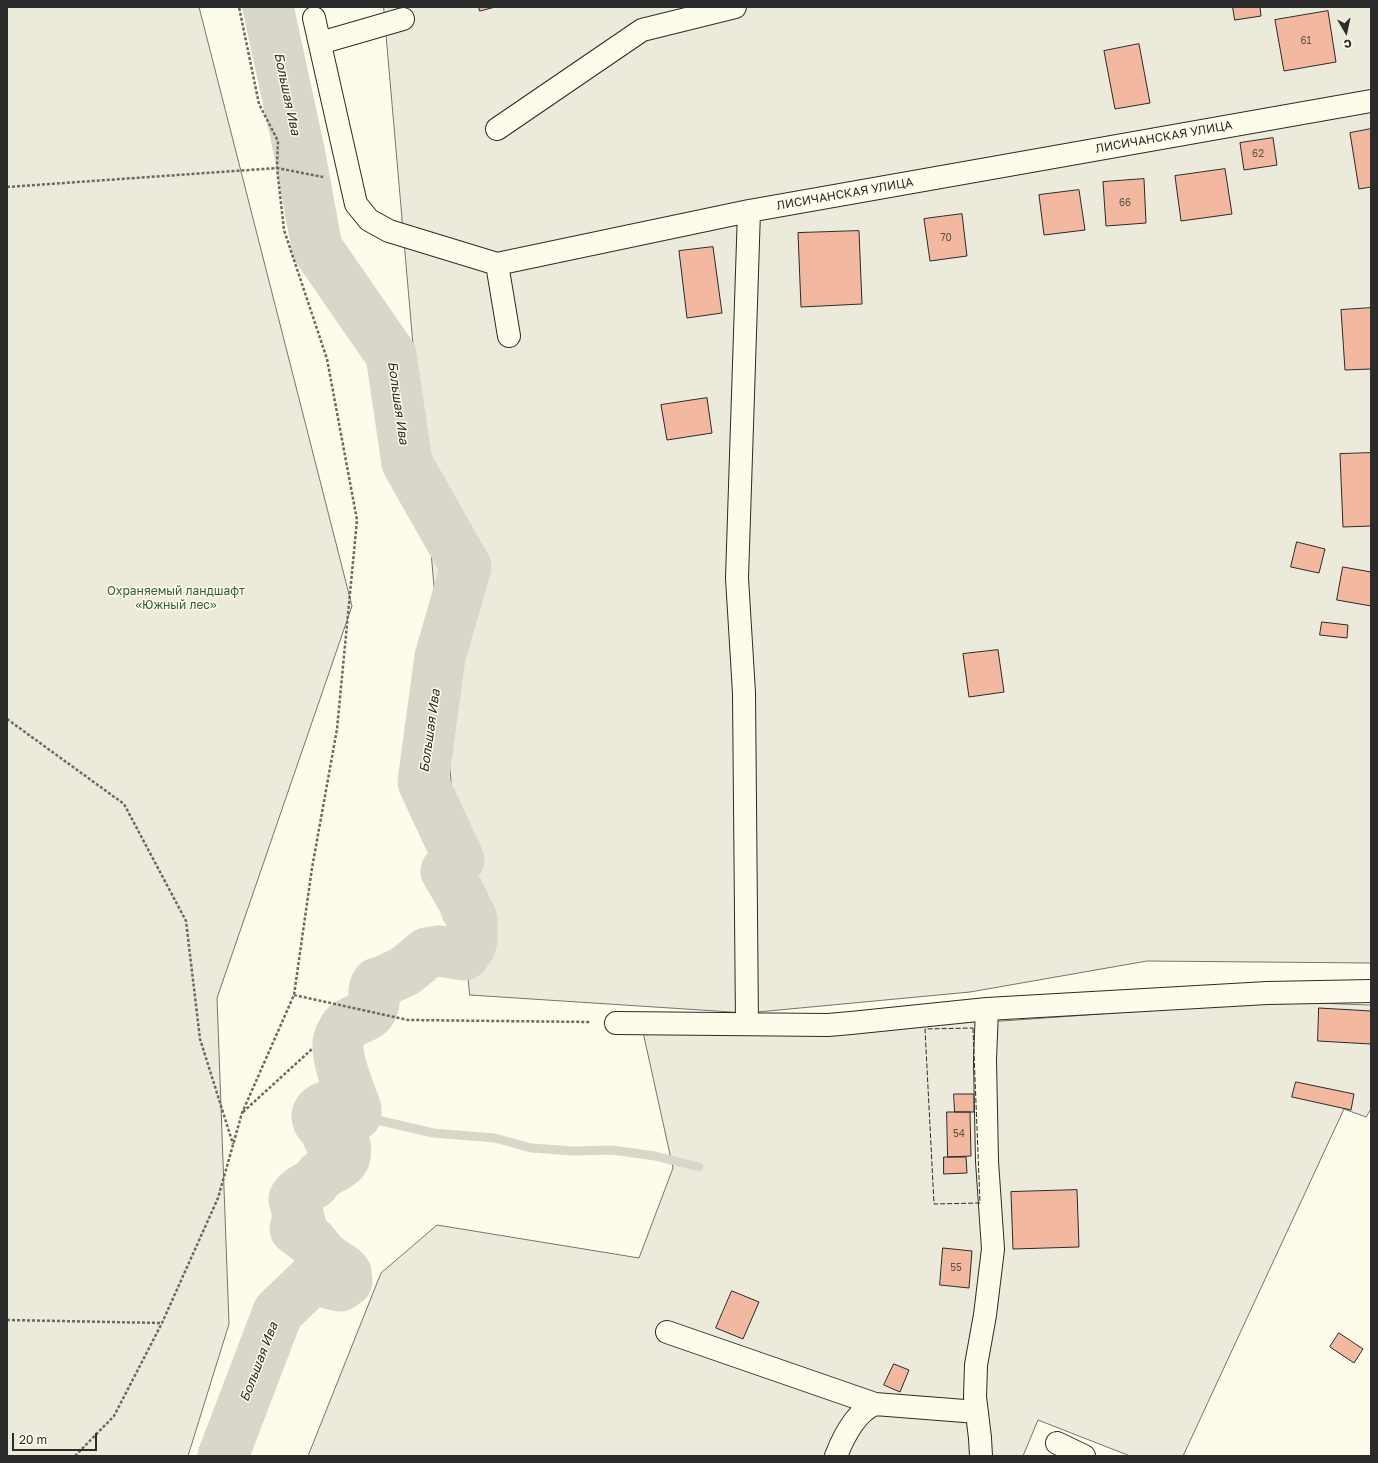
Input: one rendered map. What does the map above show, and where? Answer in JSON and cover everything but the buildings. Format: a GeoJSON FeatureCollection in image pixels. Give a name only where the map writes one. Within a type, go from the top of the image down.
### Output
{"type":"FeatureCollection","features":[{"type":"Feature","properties":{"kind":"street"},"geometry":{"type":"LineString","coordinates":[[497,129],[642,30],[735,7]]}},
{"type":"Feature","properties":{"kind":"street","name":"ЛИСИЧАНСКАЯ УЛИЦА"},"geometry":{"type":"LineString","coordinates":[[314,18],[356,204],[369,220],[389,231],[497,264],[749,211],[1371,100]]}},
{"type":"Feature","properties":{"kind":"street"},"geometry":{"type":"LineString","coordinates":[[320,42],[403,19]]}},
{"type":"Feature","properties":{"kind":"street"},"geometry":{"type":"LineString","coordinates":[[747,1024],[744,693],[737,578],[749,211]]}},
{"type":"Feature","properties":{"kind":"street"},"geometry":{"type":"LineString","coordinates":[[497,264],[509,336]]}},
{"type":"Feature","properties":{"kind":"street"},"geometry":{"type":"LineString","coordinates":[[616,1023],[843,1024],[987,1009],[1267,992],[1371,991]]}},
{"type":"Feature","properties":{"kind":"street"},"geometry":{"type":"LineString","coordinates":[[981,1456],[975,1397],[976,1365],[985,1315],[993,1249],[987,1161],[985,1060],[987,1009]]}},
{"type":"Feature","properties":{"kind":"street"},"geometry":{"type":"LineString","coordinates":[[666,1332],[875,1404],[977,1412]]}},
{"type":"Feature","properties":{"kind":"street"},"geometry":{"type":"LineString","coordinates":[[836,1456],[860,1415],[875,1404]]}},
{"type":"Feature","properties":{"kind":"street"},"geometry":{"type":"LineString","coordinates":[[1057,1443],[1084,1456]]}},
{"type":"Feature","properties":{"kind":"path"},"geometry":{"type":"LineString","coordinates":[[75,1456],[114,1416],[162,1323],[218,1198],[242,1113],[294,995],[312,868],[337,729],[358,520],[327,359],[284,230],[277,168],[278,141],[259,104],[239,7]]}},
{"type":"Feature","properties":{"kind":"path"},"geometry":{"type":"LineString","coordinates":[[7,188],[277,168],[351,182]]}},
{"type":"Feature","properties":{"kind":"path"},"geometry":{"type":"LineString","coordinates":[[7,719],[124,804],[186,921],[200,1039],[233,1145]]}},
{"type":"Feature","properties":{"kind":"path"},"geometry":{"type":"LineString","coordinates":[[294,995],[408,1020],[616,1023]]}},
{"type":"Feature","properties":{"kind":"path"},"geometry":{"type":"LineString","coordinates":[[242,1113],[312,1049]]}},
{"type":"Feature","properties":{"kind":"path"},"geometry":{"type":"LineString","coordinates":[[7,1320],[162,1323]]}},
{"type":"Feature","properties":{"kind":"green space","name":"Охраняемый ландшафт «Южный лес»"},"geometry":{"type":"Polygon","coordinates":[[[7,7],[199,7],[352,606],[217,998],[229,1324],[188,1456],[7,1456],[7,7]]]}},
{"type":"Feature","properties":{"kind":"green space"},"geometry":{"type":"Polygon","coordinates":[[[384,7],[1371,7],[1371,963],[1147,961],[970,992],[747,1013],[470,995],[384,7]]]}},
{"type":"Feature","properties":{"kind":"green space"},"geometry":{"type":"Polygon","coordinates":[[[1314,1003],[1371,1005],[1371,1109],[1366,1117],[1344,1109],[1183,1456],[1130,1456],[1038,1420],[1023,1456],[308,1456],[381,1273],[437,1225],[639,1258],[673,1168],[643,1032],[1002,1021],[1227,1005],[1314,1003]]]}},
{"type":"Feature","properties":{"kind":"waterway","name":"Большая Ива"},"geometry":{"type":"LineString","coordinates":[[223,1456],[278,1312],[322,1270],[327,1272],[331,1284],[340,1286],[347,1281],[346,1273],[324,1257],[312,1242],[295,1229],[296,1225],[301,1226],[294,1199],[299,1192],[313,1184],[322,1174],[340,1164],[345,1157],[345,1145],[328,1137],[327,1132],[317,1118],[320,1110],[331,1105],[335,1107],[339,1119],[348,1119],[356,1115],[356,1109],[344,1077],[338,1051],[341,1033],[348,1024],[365,1016],[371,1011],[374,1003],[374,990],[377,983],[405,971],[427,953],[439,951],[464,955],[470,947],[472,940],[471,916],[446,871],[459,860],[423,782],[440,657],[466,567],[407,463],[391,355],[317,248],[300,155],[268,7]]}},
{"type":"Feature","properties":{"kind":"waterway"},"geometry":{"type":"LineString","coordinates":[[356,1115],[433,1133],[495,1138],[531,1148],[574,1151],[612,1150],[655,1156],[699,1167]]}},
{"type":"Feature","properties":{"kind":"fence"},"geometry":{"type":"LineString","coordinates":[[973,1028],[980,1203],[934,1204],[925,1029],[973,1028]]}}]}
